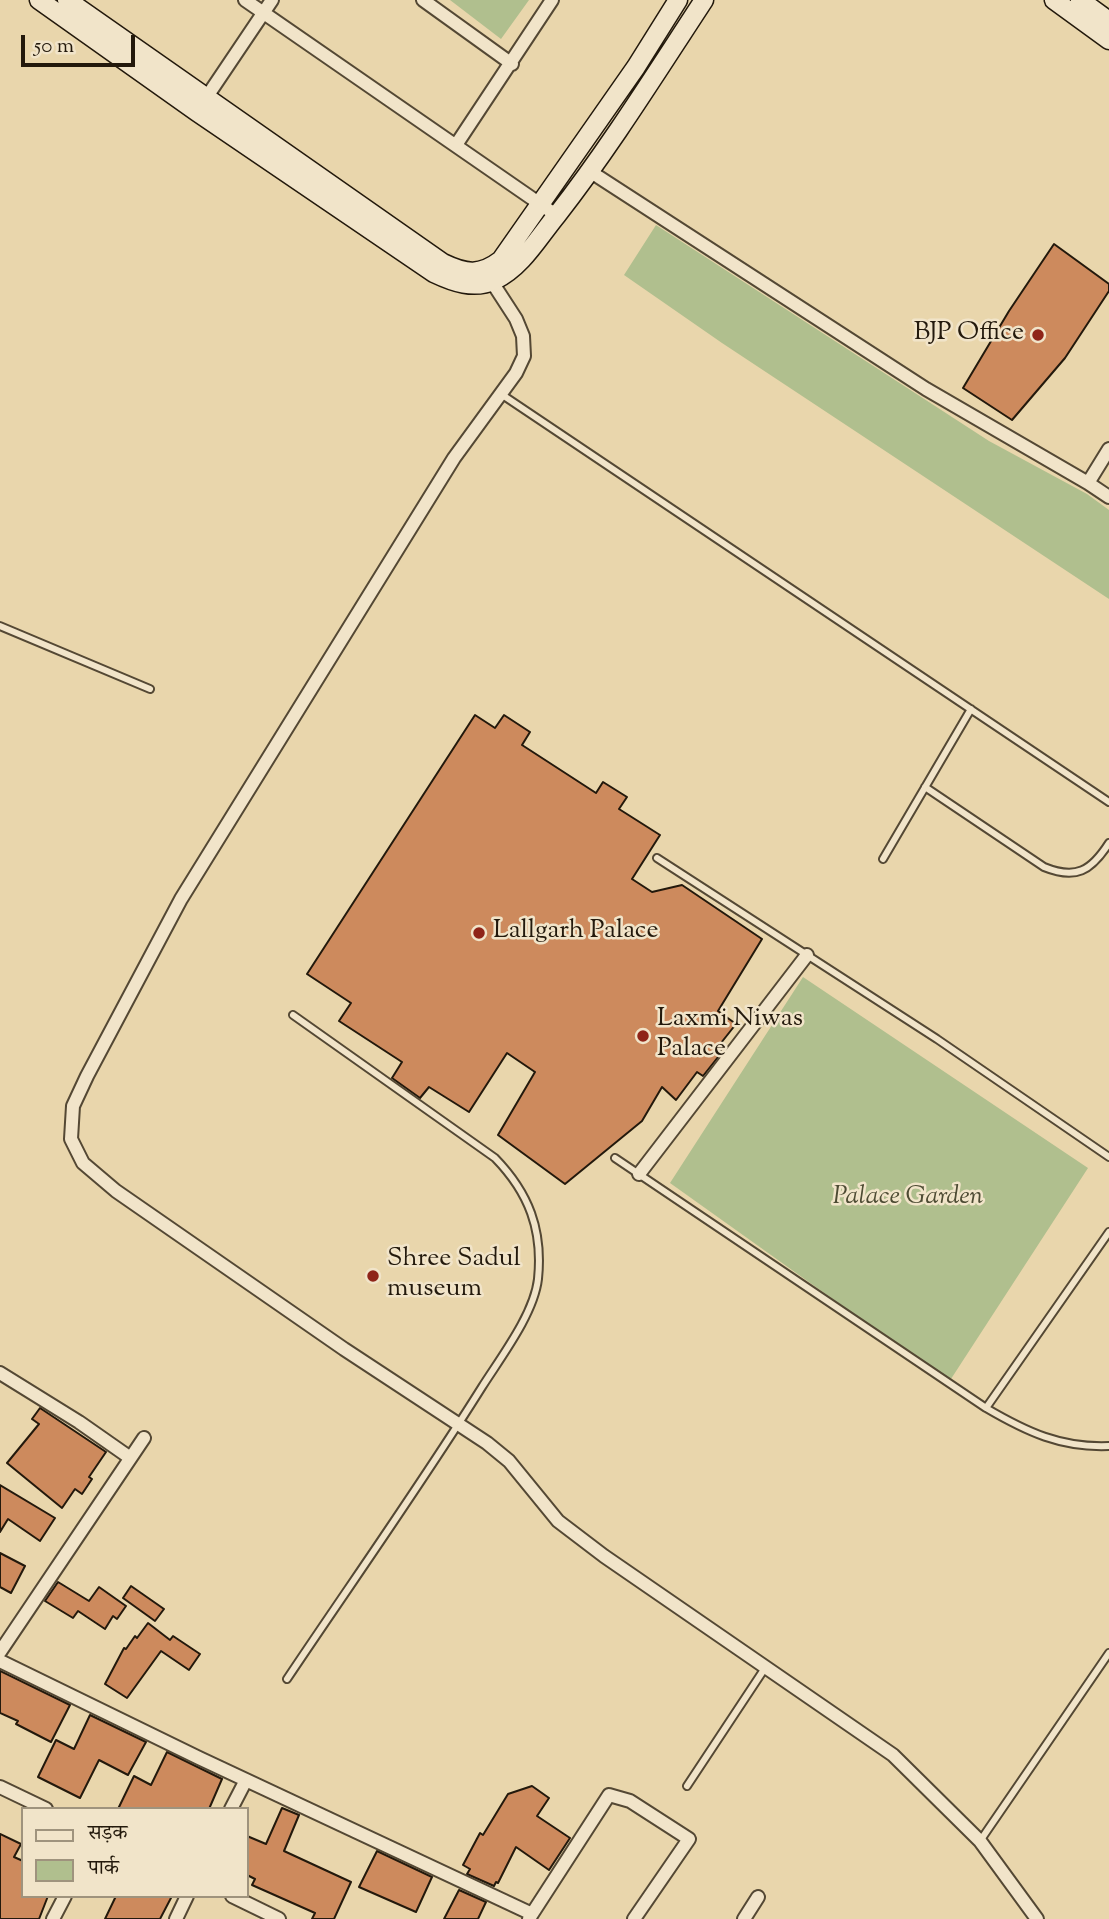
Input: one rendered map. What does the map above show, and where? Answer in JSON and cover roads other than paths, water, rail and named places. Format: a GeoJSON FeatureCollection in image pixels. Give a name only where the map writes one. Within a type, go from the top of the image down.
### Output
{"type":"FeatureCollection","features":[{"type":"Feature","properties":{"kind":"street"},"geometry":{"type":"LineString","coordinates":[[38,0],[443,263],[460,271],[475,272],[489,269],[501,260],[549,210],[591,172],[704,0]]}},
{"type":"Feature","properties":{"kind":"street"},"geometry":{"type":"LineString","coordinates":[[67,0],[202,105],[434,273],[456,283],[474,285],[492,282],[509,272],[678,0]]}},
{"type":"Feature","properties":{"kind":"street"},"geometry":{"type":"LineString","coordinates":[[245,0],[549,210]]}},
{"type":"Feature","properties":{"kind":"street"},"geometry":{"type":"LineString","coordinates":[[202,105],[272,0]]}},
{"type":"Feature","properties":{"kind":"street"},"geometry":{"type":"LineString","coordinates":[[423,0],[512,64]]}},
{"type":"Feature","properties":{"kind":"street"},"geometry":{"type":"LineString","coordinates":[[456,145],[552,0]]}},
{"type":"Feature","properties":{"kind":"street"},"geometry":{"type":"LineString","coordinates":[[1054,0],[1087,7],[1109,21]]}},
{"type":"Feature","properties":{"kind":"street"},"geometry":{"type":"LineString","coordinates":[[1087,7],[1109,40]]}},
{"type":"Feature","properties":{"kind":"street"},"geometry":{"type":"LineString","coordinates":[[591,172],[926,389],[1088,482],[1109,497]]}},
{"type":"Feature","properties":{"kind":"street"},"geometry":{"type":"LineString","coordinates":[[492,282],[516,319],[523,336],[524,356],[516,373],[454,458],[181,900],[73,1106],[71,1139],[83,1163],[116,1191],[509,1461],[558,1521],[604,1556],[893,1755],[980,1840],[1037,1919]]}},
{"type":"Feature","properties":{"kind":"street"},"geometry":{"type":"LineString","coordinates":[[1088,482],[1109,449]]}},
{"type":"Feature","properties":{"kind":"street"},"geometry":{"type":"LineString","coordinates":[[639,1174],[807,955]]}},
{"type":"Feature","properties":{"kind":"street"},"geometry":{"type":"LineString","coordinates":[[0,1373],[129,1457]]}},
{"type":"Feature","properties":{"kind":"street"},"geometry":{"type":"LineString","coordinates":[[0,1652],[144,1438]]}},
{"type":"Feature","properties":{"kind":"street"},"geometry":{"type":"LineString","coordinates":[[0,1661],[531,1916],[609,1795],[630,1801],[689,1839],[634,1919]]}},
{"type":"Feature","properties":{"kind":"street"},"geometry":{"type":"LineString","coordinates":[[232,1807],[246,1780]]}},
{"type":"Feature","properties":{"kind":"street"},"geometry":{"type":"LineString","coordinates":[[0,1787],[42,1807]]}},
{"type":"Feature","properties":{"kind":"street"},"geometry":{"type":"LineString","coordinates":[[744,1919],[758,1897]]}},
{"type":"Feature","properties":{"kind":"street"},"geometry":{"type":"LineString","coordinates":[[53,1919],[64,1898]]}},
{"type":"Feature","properties":{"kind":"street"},"geometry":{"type":"LineString","coordinates":[[176,1919],[186,1898]]}},
{"type":"Feature","properties":{"kind":"street"},"geometry":{"type":"LineString","coordinates":[[236,1898],[279,1919]]}},
{"type":"Feature","properties":{"kind":"lane"},"geometry":{"type":"LineString","coordinates":[[501,394],[1109,802]]}},
{"type":"Feature","properties":{"kind":"lane"},"geometry":{"type":"LineString","coordinates":[[0,626],[150,689]]}},
{"type":"Feature","properties":{"kind":"lane"},"geometry":{"type":"LineString","coordinates":[[883,859],[971,709]]}},
{"type":"Feature","properties":{"kind":"lane"},"geometry":{"type":"LineString","coordinates":[[925,787],[1044,867],[1059,873],[1073,874],[1087,868],[1100,857],[1109,843]]}},
{"type":"Feature","properties":{"kind":"lane"},"geometry":{"type":"LineString","coordinates":[[657,858],[937,1039],[1109,1157]]}},
{"type":"Feature","properties":{"kind":"lane"},"geometry":{"type":"LineString","coordinates":[[287,1679],[516,1333],[533,1299],[538,1281],[539,1250],[536,1222],[524,1196],[513,1177],[495,1158],[293,1015]]}},
{"type":"Feature","properties":{"kind":"lane"},"geometry":{"type":"LineString","coordinates":[[615,1158],[986,1408],[1023,1430],[1056,1442],[1109,1446]]}},
{"type":"Feature","properties":{"kind":"lane"},"geometry":{"type":"LineString","coordinates":[[986,1408],[1109,1232]]}},
{"type":"Feature","properties":{"kind":"lane"},"geometry":{"type":"LineString","coordinates":[[980,1840],[1109,1653]]}},
{"type":"Feature","properties":{"kind":"lane"},"geometry":{"type":"LineString","coordinates":[[687,1786],[766,1667]]}},
{"type":"Feature","properties":{"kind":"place","name":"BJP Office"},"geometry":{"type":"Point","coordinates":[1038,335]}},
{"type":"Feature","properties":{"kind":"place","name":"Lallgarh Palace"},"geometry":{"type":"Point","coordinates":[479,933]}},
{"type":"Feature","properties":{"kind":"place","name":"Laxmi Niwas Palace"},"geometry":{"type":"Point","coordinates":[643,1036]}},
{"type":"Feature","properties":{"kind":"place","name":"Shree Sadul museum"},"geometry":{"type":"Point","coordinates":[373,1276]}},
{"type":"Feature","properties":{"kind":"park label","name":"Palace Garden"},"geometry":{"type":"Point","coordinates":[908,1199]}}]}
